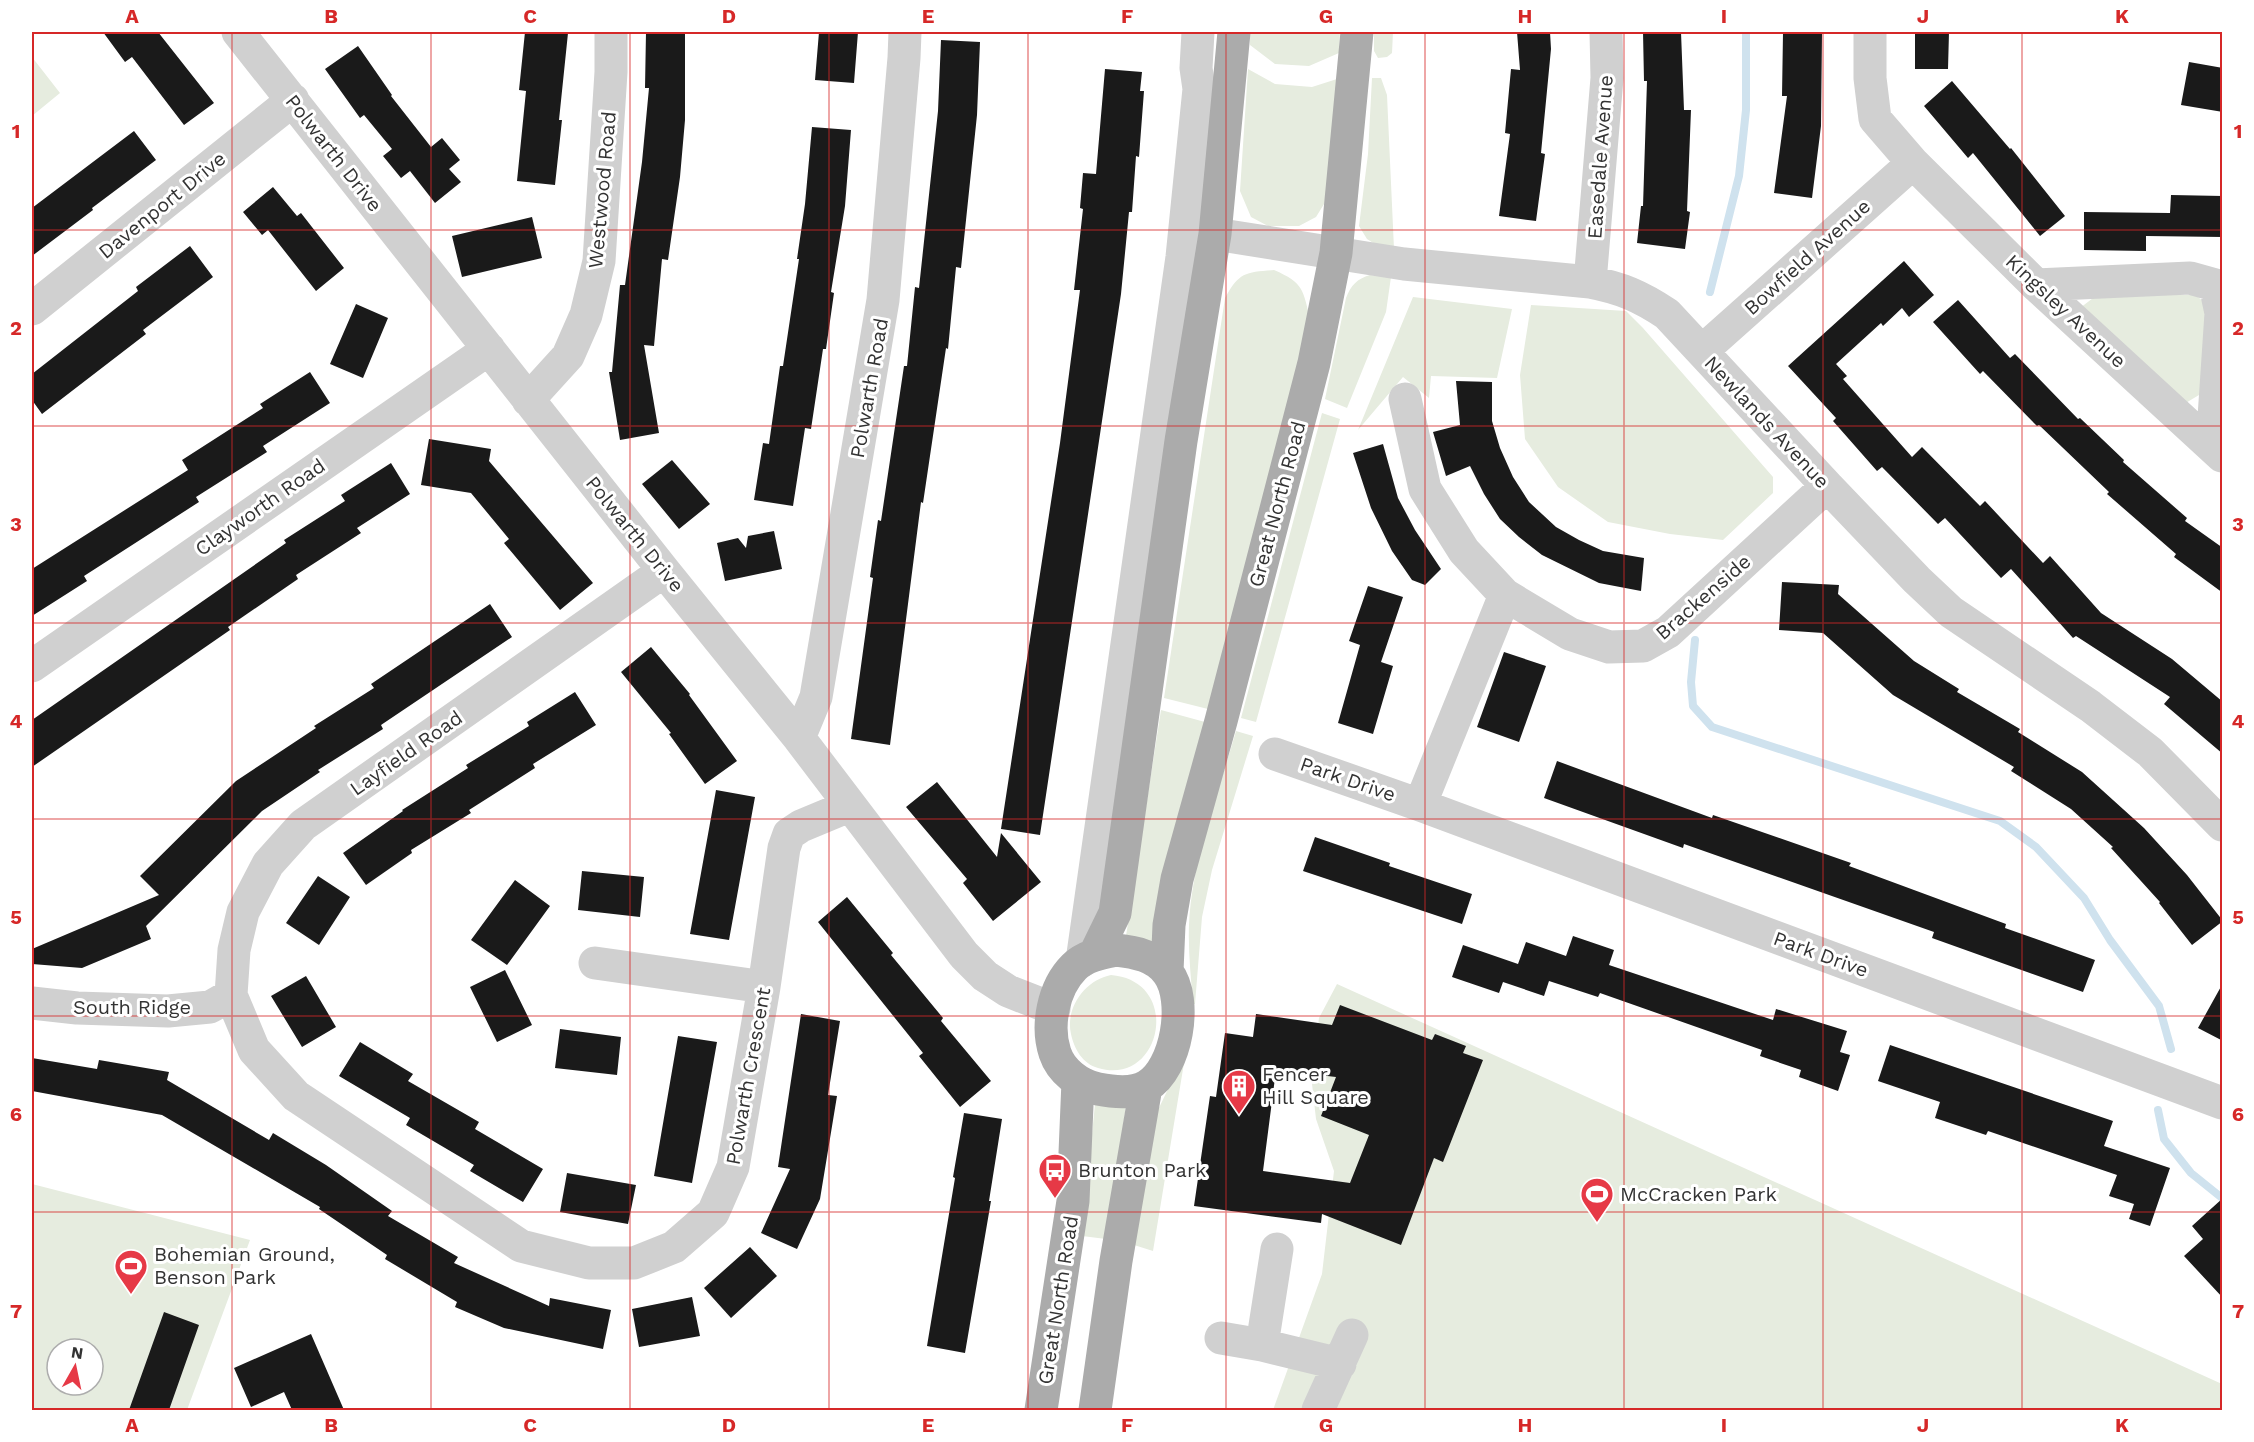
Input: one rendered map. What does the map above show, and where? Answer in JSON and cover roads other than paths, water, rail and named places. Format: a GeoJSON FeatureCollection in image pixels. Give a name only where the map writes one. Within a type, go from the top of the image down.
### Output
{"type":"FeatureCollection","features":[{"type":"Feature","properties":{"kind":"main road"},"geometry":{"type":"LineString","coordinates":[[1088,958],[1115,913],[1181,441],[1215,234],[1234,32]]}},
{"type":"Feature","properties":{"kind":"main road","name":"Great North Road"},"geometry":{"type":"LineString","coordinates":[[1146,1087],[1161,1073],[1174,1044],[1178,998],[1176,987],[1167,971],[1169,925],[1177,879],[1221,721],[1314,363],[1336,253],[1357,32]]}},
{"type":"Feature","properties":{"kind":"main road"},"geometry":{"type":"LineString","coordinates":[[1095,1410],[1116,1261],[1146,1087],[1119,1092],[1092,1088],[1078,1081],[1062,1068],[1053,1046],[1051,1021],[1057,994],[1074,968],[1088,958],[1116,950],[1132,952],[1148,957],[1167,971]]}},
{"type":"Feature","properties":{"kind":"main road","name":"Great North Road"},"geometry":{"type":"LineString","coordinates":[[1041,1410],[1072,1201],[1078,1081]]}},
{"type":"Feature","properties":{"kind":"street","name":"Polwarth Drive"},"geometry":{"type":"LineString","coordinates":[[238,32],[528,400],[799,738],[964,955],[986,976],[1008,991],[1054,1009]]}},
{"type":"Feature","properties":{"kind":"street","name":"Westwood Road"},"geometry":{"type":"LineString","coordinates":[[528,400],[568,356],[586,315],[599,261],[611,72],[611,32]]}},
{"type":"Feature","properties":{"kind":"street","name":"Polwarth Road"},"geometry":{"type":"LineString","coordinates":[[799,738],[816,697],[884,300],[905,32]]}},
{"type":"Feature","properties":{"kind":"street"},"geometry":{"type":"LineString","coordinates":[[1088,958],[1182,257],[1199,89],[1196,68],[1198,32]]}},
{"type":"Feature","properties":{"kind":"street","name":"Easedale Avenue"},"geometry":{"type":"LineString","coordinates":[[1590,282],[1607,78],[1606,32]]}},
{"type":"Feature","properties":{"kind":"street","name":"Kingsley Avenue"},"geometry":{"type":"LineString","coordinates":[[1870,32],[1870,78],[1875,119],[1913,163],[2036,285],[2217,452]]}},
{"type":"Feature","properties":{"kind":"street","name":"Davenport Drive"},"geometry":{"type":"LineString","coordinates":[[32,309],[293,100]]}},
{"type":"Feature","properties":{"kind":"street","name":"Bowfield Avenue"},"geometry":{"type":"LineString","coordinates":[[1702,351],[1913,163]]}},
{"type":"Feature","properties":{"kind":"street","name":"Newlands Avenue"},"geometry":{"type":"LineString","coordinates":[[1215,234],[1404,264],[1590,282],[1617,287],[1643,297],[1667,314],[1827,486],[1951,612],[2090,706],[2133,739],[2157,759],[2223,825]]}},
{"type":"Feature","properties":{"kind":"street"},"geometry":{"type":"LineString","coordinates":[[2036,285],[2190,278],[2215,285],[2222,313],[2217,452]]}},
{"type":"Feature","properties":{"kind":"street","name":"Clayworth Road"},"geometry":{"type":"LineString","coordinates":[[32,666],[489,349]]}},
{"type":"Feature","properties":{"kind":"street","name":"Brackenside"},"geometry":{"type":"LineString","coordinates":[[1405,399],[1425,489],[1464,551],[1505,595],[1570,634],[1609,647],[1643,646],[1668,632],[1827,486]]}},
{"type":"Feature","properties":{"kind":"street","name":"Layfield Road"},"geometry":{"type":"LineString","coordinates":[[231,995],[234,950],[243,912],[268,864],[303,825],[664,571]]}},
{"type":"Feature","properties":{"kind":"street","name":"Park Drive"},"geometry":{"type":"LineString","coordinates":[[1420,805],[1505,595]]}},
{"type":"Feature","properties":{"kind":"street","name":"Park Drive"},"geometry":{"type":"LineString","coordinates":[[1275,754],[1420,805],[2223,1103]]}},
{"type":"Feature","properties":{"kind":"street","name":"Polwarth Crescent"},"geometry":{"type":"LineString","coordinates":[[231,995],[254,1050],[296,1096],[521,1246],[589,1263],[634,1263],[674,1247],[713,1213],[733,1167],[764,987],[784,848],[789,834],[801,826],[849,806]]}},
{"type":"Feature","properties":{"kind":"street"},"geometry":{"type":"LineString","coordinates":[[595,963],[764,987]]}},
{"type":"Feature","properties":{"kind":"street","name":"South Ridge"},"geometry":{"type":"LineString","coordinates":[[32,1003],[77,1008],[168,1011],[210,1006],[231,995]]}},
{"type":"Feature","properties":{"kind":"street"},"geometry":{"type":"LineString","coordinates":[[1262,1345],[1277,1249]]}},
{"type":"Feature","properties":{"kind":"street"},"geometry":{"type":"LineString","coordinates":[[1221,1338],[1262,1345],[1346,1349],[1318,1410]]}},
{"type":"Feature","properties":{"kind":"waterway"},"geometry":{"type":"LineString","coordinates":[[1710,292],[1739,176],[1746,110],[1746,32]]}},
{"type":"Feature","properties":{"kind":"waterway"},"geometry":{"type":"LineString","coordinates":[[1695,640],[1691,682],[1693,706],[1712,727],[2000,821],[2036,847],[2084,898],[2110,940],[2159,1006],[2171,1049]]}},
{"type":"Feature","properties":{"kind":"waterway"},"geometry":{"type":"LineString","coordinates":[[2158,1110],[2164,1139],[2191,1173],[2222,1198]]}},
{"type":"Feature","properties":{"kind":"place","name":"Fencer Hill Square"},"geometry":{"type":"Point","coordinates":[1239,1115]}},
{"type":"Feature","properties":{"kind":"place","name":"Brunton Park"},"geometry":{"type":"Point","coordinates":[1055,1199]}},
{"type":"Feature","properties":{"kind":"place","name":"McCracken Park"},"geometry":{"type":"Point","coordinates":[1597,1223]}},
{"type":"Feature","properties":{"kind":"place","name":"Bohemian Ground, Benson Park"},"geometry":{"type":"Point","coordinates":[131,1295]}}]}
